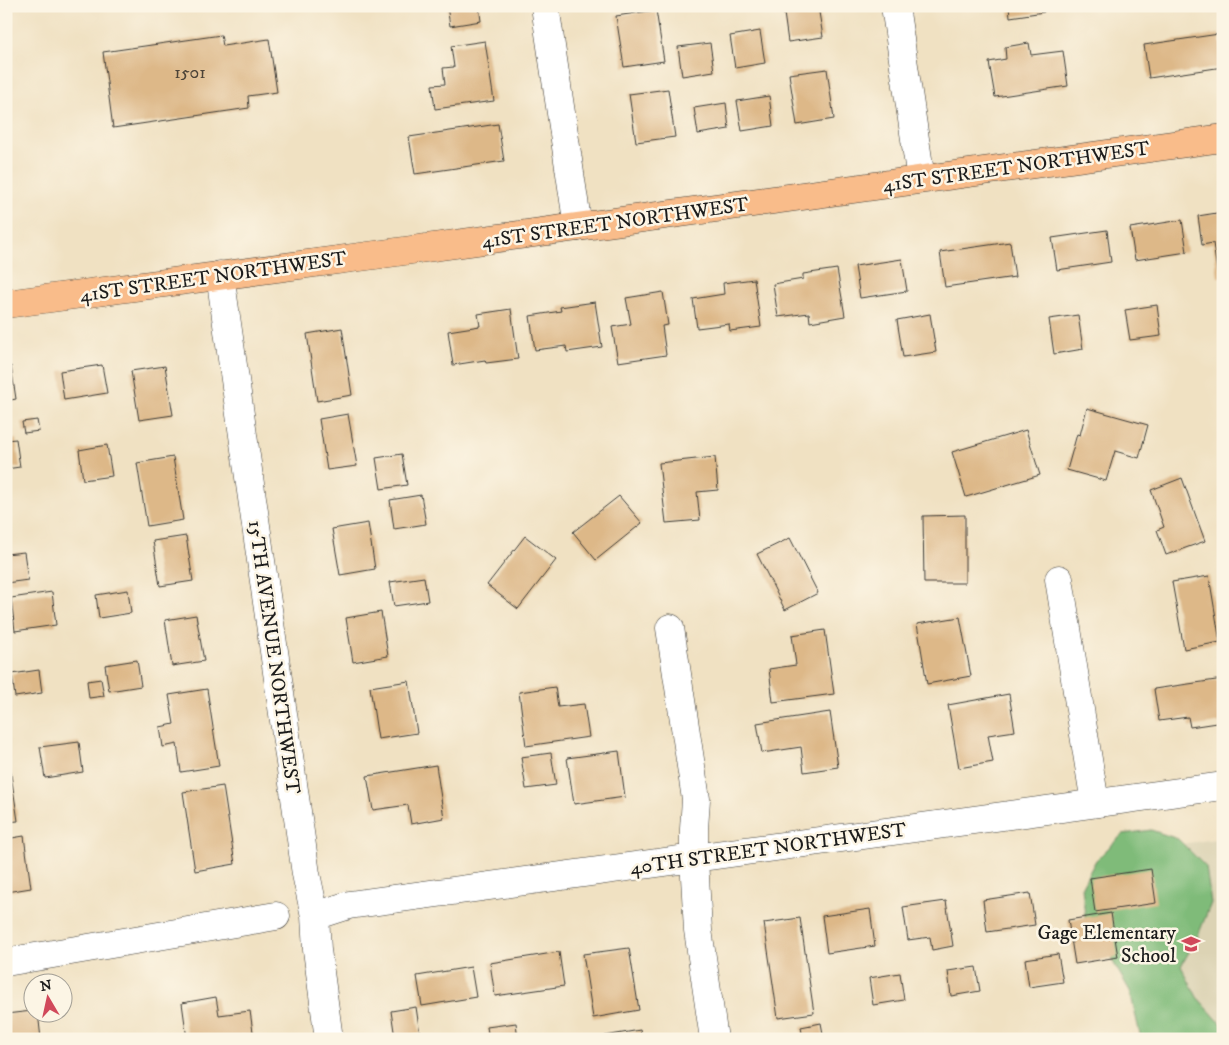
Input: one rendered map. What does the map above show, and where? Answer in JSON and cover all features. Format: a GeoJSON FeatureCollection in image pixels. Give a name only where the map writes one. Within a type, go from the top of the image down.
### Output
{"type":"FeatureCollection","features":[{"type":"Feature","properties":{"kind":"main road","name":"41ST STREET NORTHWEST"},"geometry":{"type":"LineString","coordinates":[[6,304],[1223,138]]}},
{"type":"Feature","properties":{"kind":"street"},"geometry":{"type":"LineString","coordinates":[[545,6],[578,227]]}},
{"type":"Feature","properties":{"kind":"street"},"geometry":{"type":"LineString","coordinates":[[895,6],[921,180]]}},
{"type":"Feature","properties":{"kind":"street","name":"15TH AVENUE NORTHWEST"},"geometry":{"type":"LineString","coordinates":[[220,275],[306,874],[315,916],[317,950],[329,1039]]}},
{"type":"Feature","properties":{"kind":"street"},"geometry":{"type":"LineString","coordinates":[[1059,579],[1095,803]]}},
{"type":"Feature","properties":{"kind":"street"},"geometry":{"type":"LineString","coordinates":[[670,628],[696,799],[694,859],[698,930],[714,1039]]}},
{"type":"Feature","properties":{"kind":"street","name":"40TH STREET NORTHWEST"},"geometry":{"type":"LineString","coordinates":[[315,916],[349,905],[1223,786]]}},
{"type":"Feature","properties":{"kind":"street"},"geometry":{"type":"LineString","coordinates":[[6,962],[276,916]]}},
{"type":"Feature","properties":{"kind":"shaded area","name":"Gage Elementary School"},"geometry":{"type":"Polygon","coordinates":[[[1223,838],[1223,1039],[1172,1039],[1146,849],[1223,838]]]}},
{"type":"Feature","properties":{"kind":"green space"},"geometry":{"type":"Polygon","coordinates":[[[1151,830],[1178,839],[1206,867],[1211,903],[1197,938],[1181,966],[1197,997],[1223,1026],[1223,1039],[1141,1039],[1130,991],[1085,917],[1082,886],[1096,860],[1123,834],[1151,830]]]}},
{"type":"Feature","properties":{"kind":"building"},"geometry":{"type":"Polygon","coordinates":[[[447,6],[479,6],[481,21],[450,26],[447,6]]]}},
{"type":"Feature","properties":{"kind":"building"},"geometry":{"type":"Polygon","coordinates":[[[783,6],[818,6],[823,37],[788,42],[783,6]]]}},
{"type":"Feature","properties":{"kind":"building"},"geometry":{"type":"Polygon","coordinates":[[[1009,6],[1043,6],[1044,12],[1010,17],[1009,6]]]}},
{"type":"Feature","properties":{"kind":"building"},"geometry":{"type":"Polygon","coordinates":[[[656,10],[664,61],[624,67],[616,16],[656,10]]]}},
{"type":"Feature","properties":{"kind":"building"},"geometry":{"type":"Polygon","coordinates":[[[760,31],[765,63],[735,68],[730,36],[760,31]]]}},
{"type":"Feature","properties":{"kind":"building"},"geometry":{"type":"Polygon","coordinates":[[[1219,34],[1223,67],[1149,78],[1144,45],[1219,34]]]}},
{"type":"Feature","properties":{"kind":"building"},"geometry":{"type":"Polygon","coordinates":[[[221,35],[223,46],[269,39],[277,92],[248,96],[249,108],[113,128],[103,52],[221,35]]]}},
{"type":"Feature","properties":{"kind":"building"},"geometry":{"type":"Polygon","coordinates":[[[485,41],[494,101],[435,109],[432,85],[445,84],[443,68],[454,67],[451,46],[485,41]]]}},
{"type":"Feature","properties":{"kind":"building"},"geometry":{"type":"Polygon","coordinates":[[[710,43],[714,71],[682,76],[678,47],[710,43]]]}},
{"type":"Feature","properties":{"kind":"building"},"geometry":{"type":"Polygon","coordinates":[[[1029,43],[1031,55],[1063,51],[1068,86],[995,97],[989,62],[1006,59],[1005,47],[1029,43]]]}},
{"type":"Feature","properties":{"kind":"building"},"geometry":{"type":"Polygon","coordinates":[[[827,69],[834,119],[797,125],[789,74],[827,69]]]}},
{"type":"Feature","properties":{"kind":"building"},"geometry":{"type":"Polygon","coordinates":[[[668,89],[675,137],[636,142],[629,94],[668,89]]]}},
{"type":"Feature","properties":{"kind":"building"},"geometry":{"type":"Polygon","coordinates":[[[769,96],[773,126],[742,131],[737,101],[769,96]]]}},
{"type":"Feature","properties":{"kind":"building"},"geometry":{"type":"Polygon","coordinates":[[[726,103],[729,129],[698,134],[694,108],[726,103]]]}},
{"type":"Feature","properties":{"kind":"building"},"geometry":{"type":"Polygon","coordinates":[[[498,124],[504,161],[415,174],[409,137],[498,124]]]}},
{"type":"Feature","properties":{"kind":"building"},"geometry":{"type":"Polygon","coordinates":[[[1223,212],[1223,277],[1218,277],[1213,243],[1202,245],[1198,216],[1223,212]]]}},
{"type":"Feature","properties":{"kind":"building"},"geometry":{"type":"Polygon","coordinates":[[[1182,220],[1187,252],[1135,260],[1130,228],[1182,220]]]}},
{"type":"Feature","properties":{"kind":"building"},"geometry":{"type":"Polygon","coordinates":[[[1107,230],[1111,262],[1057,270],[1052,238],[1107,230]]]}},
{"type":"Feature","properties":{"kind":"building"},"geometry":{"type":"Polygon","coordinates":[[[1010,242],[1015,277],[945,287],[940,252],[1010,242]]]}},
{"type":"Feature","properties":{"kind":"building"},"geometry":{"type":"Polygon","coordinates":[[[902,259],[907,291],[860,298],[855,266],[902,259]]]}},
{"type":"Feature","properties":{"kind":"building"},"geometry":{"type":"Polygon","coordinates":[[[837,269],[845,316],[810,322],[809,313],[778,317],[773,284],[803,279],[803,274],[837,269]]]}},
{"type":"Feature","properties":{"kind":"building"},"geometry":{"type":"Polygon","coordinates":[[[754,279],[761,327],[730,331],[729,324],[697,328],[693,299],[724,294],[723,283],[754,279]]]}},
{"type":"Feature","properties":{"kind":"building"},"geometry":{"type":"Polygon","coordinates":[[[663,292],[668,325],[662,326],[666,355],[618,362],[612,327],[631,324],[626,298],[663,292]]]}},
{"type":"Feature","properties":{"kind":"building"},"geometry":{"type":"Polygon","coordinates":[[[595,302],[602,347],[567,352],[566,346],[535,350],[530,316],[561,311],[560,307],[595,302]]]}},
{"type":"Feature","properties":{"kind":"building"},"geometry":{"type":"Polygon","coordinates":[[[1157,305],[1161,336],[1130,340],[1125,310],[1157,305]]]}},
{"type":"Feature","properties":{"kind":"building"},"geometry":{"type":"Polygon","coordinates":[[[511,309],[518,359],[486,363],[485,360],[453,365],[448,331],[480,326],[478,314],[511,309]]]}},
{"type":"Feature","properties":{"kind":"building"},"geometry":{"type":"Polygon","coordinates":[[[930,314],[936,352],[903,357],[897,320],[930,314]]]}},
{"type":"Feature","properties":{"kind":"building"},"geometry":{"type":"Polygon","coordinates":[[[1078,315],[1083,349],[1054,354],[1049,319],[1078,315]]]}},
{"type":"Feature","properties":{"kind":"building"},"geometry":{"type":"Polygon","coordinates":[[[342,328],[352,395],[317,401],[307,334],[342,328]]]}},
{"type":"Feature","properties":{"kind":"building"},"geometry":{"type":"Polygon","coordinates":[[[102,365],[107,393],[64,400],[60,371],[102,365]]]}},
{"type":"Feature","properties":{"kind":"building"},"geometry":{"type":"Polygon","coordinates":[[[11,366],[16,399],[6,401],[6,367],[11,366]]]}},
{"type":"Feature","properties":{"kind":"building"},"geometry":{"type":"Polygon","coordinates":[[[165,366],[173,415],[139,420],[131,371],[165,366]]]}},
{"type":"Feature","properties":{"kind":"building"},"geometry":{"type":"Polygon","coordinates":[[[1087,408],[1148,425],[1139,458],[1115,451],[1106,481],[1067,470],[1077,434],[1080,435],[1087,408]]]}},
{"type":"Feature","properties":{"kind":"building"},"geometry":{"type":"Polygon","coordinates":[[[348,414],[357,466],[327,470],[319,419],[348,414]]]}},
{"type":"Feature","properties":{"kind":"building"},"geometry":{"type":"Polygon","coordinates":[[[37,420],[39,431],[24,433],[22,422],[37,420]]]}},
{"type":"Feature","properties":{"kind":"building"},"geometry":{"type":"Polygon","coordinates":[[[1026,430],[1040,475],[966,497],[952,452],[1026,430]]]}},
{"type":"Feature","properties":{"kind":"building"},"geometry":{"type":"Polygon","coordinates":[[[16,439],[20,467],[6,469],[6,440],[16,439]]]}},
{"type":"Feature","properties":{"kind":"building"},"geometry":{"type":"Polygon","coordinates":[[[107,445],[112,476],[83,480],[79,450],[107,445]]]}},
{"type":"Feature","properties":{"kind":"building"},"geometry":{"type":"Polygon","coordinates":[[[402,454],[407,485],[381,489],[376,458],[402,454]]]}},
{"type":"Feature","properties":{"kind":"building"},"geometry":{"type":"Polygon","coordinates":[[[173,457],[183,520],[147,526],[137,463],[173,457]]]}},
{"type":"Feature","properties":{"kind":"building"},"geometry":{"type":"Polygon","coordinates":[[[715,457],[718,490],[697,492],[700,520],[666,523],[659,463],[715,457]]]}},
{"type":"Feature","properties":{"kind":"building"},"geometry":{"type":"Polygon","coordinates":[[[1182,478],[1205,541],[1166,555],[1157,530],[1164,527],[1151,490],[1182,478]]]}},
{"type":"Feature","properties":{"kind":"building"},"geometry":{"type":"Polygon","coordinates":[[[421,495],[426,524],[394,529],[390,500],[421,495]]]}},
{"type":"Feature","properties":{"kind":"building"},"geometry":{"type":"Polygon","coordinates":[[[619,496],[642,523],[596,560],[573,532],[619,496]]]}},
{"type":"Feature","properties":{"kind":"building"},"geometry":{"type":"Polygon","coordinates":[[[965,515],[965,583],[924,583],[923,516],[965,515]]]}},
{"type":"Feature","properties":{"kind":"building"},"geometry":{"type":"Polygon","coordinates":[[[368,523],[375,569],[340,575],[332,529],[368,523]]]}},
{"type":"Feature","properties":{"kind":"building"},"geometry":{"type":"Polygon","coordinates":[[[186,536],[193,581],[160,586],[153,541],[186,536]]]}},
{"type":"Feature","properties":{"kind":"building"},"geometry":{"type":"Polygon","coordinates":[[[525,536],[556,560],[518,609],[487,585],[525,536]]]}},
{"type":"Feature","properties":{"kind":"building"},"geometry":{"type":"Polygon","coordinates":[[[790,538],[818,593],[785,610],[757,554],[790,538]]]}},
{"type":"Feature","properties":{"kind":"building"},"geometry":{"type":"Polygon","coordinates":[[[24,552],[28,580],[6,583],[6,554],[24,552]]]}},
{"type":"Feature","properties":{"kind":"building"},"geometry":{"type":"Polygon","coordinates":[[[1209,576],[1220,642],[1184,649],[1172,582],[1209,576]]]}},
{"type":"Feature","properties":{"kind":"building"},"geometry":{"type":"Polygon","coordinates":[[[424,577],[428,601],[394,606],[390,582],[424,577]]]}},
{"type":"Feature","properties":{"kind":"building"},"geometry":{"type":"Polygon","coordinates":[[[128,590],[131,613],[99,618],[96,595],[128,590]]]}},
{"type":"Feature","properties":{"kind":"building"},"geometry":{"type":"Polygon","coordinates":[[[52,592],[56,625],[15,631],[11,598],[52,592]]]}},
{"type":"Feature","properties":{"kind":"building"},"geometry":{"type":"Polygon","coordinates":[[[381,612],[388,656],[353,662],[346,618],[381,612]]]}},
{"type":"Feature","properties":{"kind":"building"},"geometry":{"type":"Polygon","coordinates":[[[196,615],[204,661],[172,666],[165,620],[196,615]]]}},
{"type":"Feature","properties":{"kind":"building"},"geometry":{"type":"Polygon","coordinates":[[[960,617],[971,676],[927,684],[917,624],[960,617]]]}},
{"type":"Feature","properties":{"kind":"building"},"geometry":{"type":"Polygon","coordinates":[[[825,630],[834,694],[773,702],[769,669],[796,665],[792,635],[825,630]]]}},
{"type":"Feature","properties":{"kind":"building"},"geometry":{"type":"Polygon","coordinates":[[[137,660],[141,686],[109,691],[105,665],[137,660]]]}},
{"type":"Feature","properties":{"kind":"building"},"geometry":{"type":"Polygon","coordinates":[[[39,670],[42,693],[15,697],[12,674],[39,670]]]}},
{"type":"Feature","properties":{"kind":"building"},"geometry":{"type":"Polygon","coordinates":[[[101,679],[104,696],[89,698],[87,681],[101,679]]]}},
{"type":"Feature","properties":{"kind":"building"},"geometry":{"type":"Polygon","coordinates":[[[1223,679],[1223,722],[1190,727],[1188,717],[1159,721],[1154,689],[1223,679]]]}},
{"type":"Feature","properties":{"kind":"building"},"geometry":{"type":"Polygon","coordinates":[[[409,681],[417,733],[378,739],[370,687],[409,681]]]}},
{"type":"Feature","properties":{"kind":"building"},"geometry":{"type":"Polygon","coordinates":[[[555,687],[558,707],[584,704],[589,737],[526,746],[519,692],[555,687]]]}},
{"type":"Feature","properties":{"kind":"building"},"geometry":{"type":"Polygon","coordinates":[[[207,689],[219,766],[181,772],[177,744],[163,747],[160,727],[174,724],[169,695],[207,689]]]}},
{"type":"Feature","properties":{"kind":"building"},"geometry":{"type":"Polygon","coordinates":[[[1009,694],[1015,731],[988,735],[993,762],[959,768],[948,705],[1009,694]]]}},
{"type":"Feature","properties":{"kind":"building"},"geometry":{"type":"Polygon","coordinates":[[[830,712],[838,767],[804,772],[801,747],[762,753],[757,723],[830,712]]]}},
{"type":"Feature","properties":{"kind":"building"},"geometry":{"type":"Polygon","coordinates":[[[79,742],[83,772],[45,778],[40,747],[79,742]]]}},
{"type":"Feature","properties":{"kind":"building"},"geometry":{"type":"Polygon","coordinates":[[[619,751],[625,797],[574,804],[567,758],[619,751]]]}},
{"type":"Feature","properties":{"kind":"building"},"geometry":{"type":"Polygon","coordinates":[[[551,753],[556,785],[526,789],[521,757],[551,753]]]}},
{"type":"Feature","properties":{"kind":"building"},"geometry":{"type":"Polygon","coordinates":[[[436,765],[444,818],[411,824],[408,805],[373,810],[367,776],[436,765]]]}},
{"type":"Feature","properties":{"kind":"building"},"geometry":{"type":"Polygon","coordinates":[[[10,768],[18,821],[6,822],[6,769],[10,768]]]}},
{"type":"Feature","properties":{"kind":"building"},"geometry":{"type":"Polygon","coordinates":[[[223,786],[235,864],[195,871],[183,792],[223,786]]]}},
{"type":"Feature","properties":{"kind":"building"},"geometry":{"type":"Polygon","coordinates":[[[24,836],[31,888],[6,892],[6,839],[24,836]]]}},
{"type":"Feature","properties":{"kind":"building"},"geometry":{"type":"Polygon","coordinates":[[[1151,869],[1156,903],[1095,912],[1090,878],[1151,869]]]}},
{"type":"Feature","properties":{"kind":"building"},"geometry":{"type":"Polygon","coordinates":[[[1030,893],[1035,925],[987,932],[983,900],[1030,893]]]}},
{"type":"Feature","properties":{"kind":"building"},"geometry":{"type":"Polygon","coordinates":[[[946,901],[953,946],[932,950],[930,937],[908,940],[903,907],[946,901]]]}},
{"type":"Feature","properties":{"kind":"building"},"geometry":{"type":"Polygon","coordinates":[[[870,909],[875,946],[827,953],[822,916],[870,909]]]}},
{"type":"Feature","properties":{"kind":"building"},"geometry":{"type":"Polygon","coordinates":[[[1111,913],[1118,957],[1075,964],[1068,920],[1111,913]]]}},
{"type":"Feature","properties":{"kind":"building"},"geometry":{"type":"Polygon","coordinates":[[[800,918],[814,1013],[778,1018],[764,923],[800,918]]]}},
{"type":"Feature","properties":{"kind":"building"},"geometry":{"type":"Polygon","coordinates":[[[629,948],[639,1010],[593,1018],[583,954],[629,948]]]}},
{"type":"Feature","properties":{"kind":"building"},"geometry":{"type":"Polygon","coordinates":[[[559,952],[564,986],[495,996],[490,963],[559,952]]]}},
{"type":"Feature","properties":{"kind":"building"},"geometry":{"type":"Polygon","coordinates":[[[1058,954],[1063,982],[1029,987],[1025,959],[1058,954]]]}},
{"type":"Feature","properties":{"kind":"building"},"geometry":{"type":"Polygon","coordinates":[[[471,967],[476,997],[422,1006],[417,976],[471,967]]]}},
{"type":"Feature","properties":{"kind":"building"},"geometry":{"type":"Polygon","coordinates":[[[976,967],[980,991],[951,996],[948,971],[976,967]]]}},
{"type":"Feature","properties":{"kind":"building"},"geometry":{"type":"Polygon","coordinates":[[[900,973],[904,1000],[873,1005],[869,978],[900,973]]]}},
{"type":"Feature","properties":{"kind":"building"},"geometry":{"type":"Polygon","coordinates":[[[216,997],[219,1015],[250,1011],[254,1039],[187,1039],[182,1003],[216,997]]]}},
{"type":"Feature","properties":{"kind":"building"},"geometry":{"type":"Polygon","coordinates":[[[416,1007],[420,1034],[395,1038],[391,1011],[416,1007]]]}},
{"type":"Feature","properties":{"kind":"building"},"geometry":{"type":"Polygon","coordinates":[[[22,1012],[22,1022],[39,1022],[41,1039],[8,1039],[6,1014],[22,1012]]]}},
{"type":"Feature","properties":{"kind":"building"},"geometry":{"type":"Polygon","coordinates":[[[516,1023],[518,1039],[489,1039],[487,1027],[516,1023]]]}},
{"type":"Feature","properties":{"kind":"building"},"geometry":{"type":"Polygon","coordinates":[[[821,1023],[824,1039],[803,1039],[801,1027],[821,1023]]]}},
{"type":"Feature","properties":{"kind":"building"},"geometry":{"type":"Polygon","coordinates":[[[640,1030],[642,1039],[605,1039],[605,1036],[640,1030]]]}},
{"type":"Feature","properties":{"kind":"place","name":"Gage Elementary School"},"geometry":{"type":"Point","coordinates":[1191,944]}}]}
